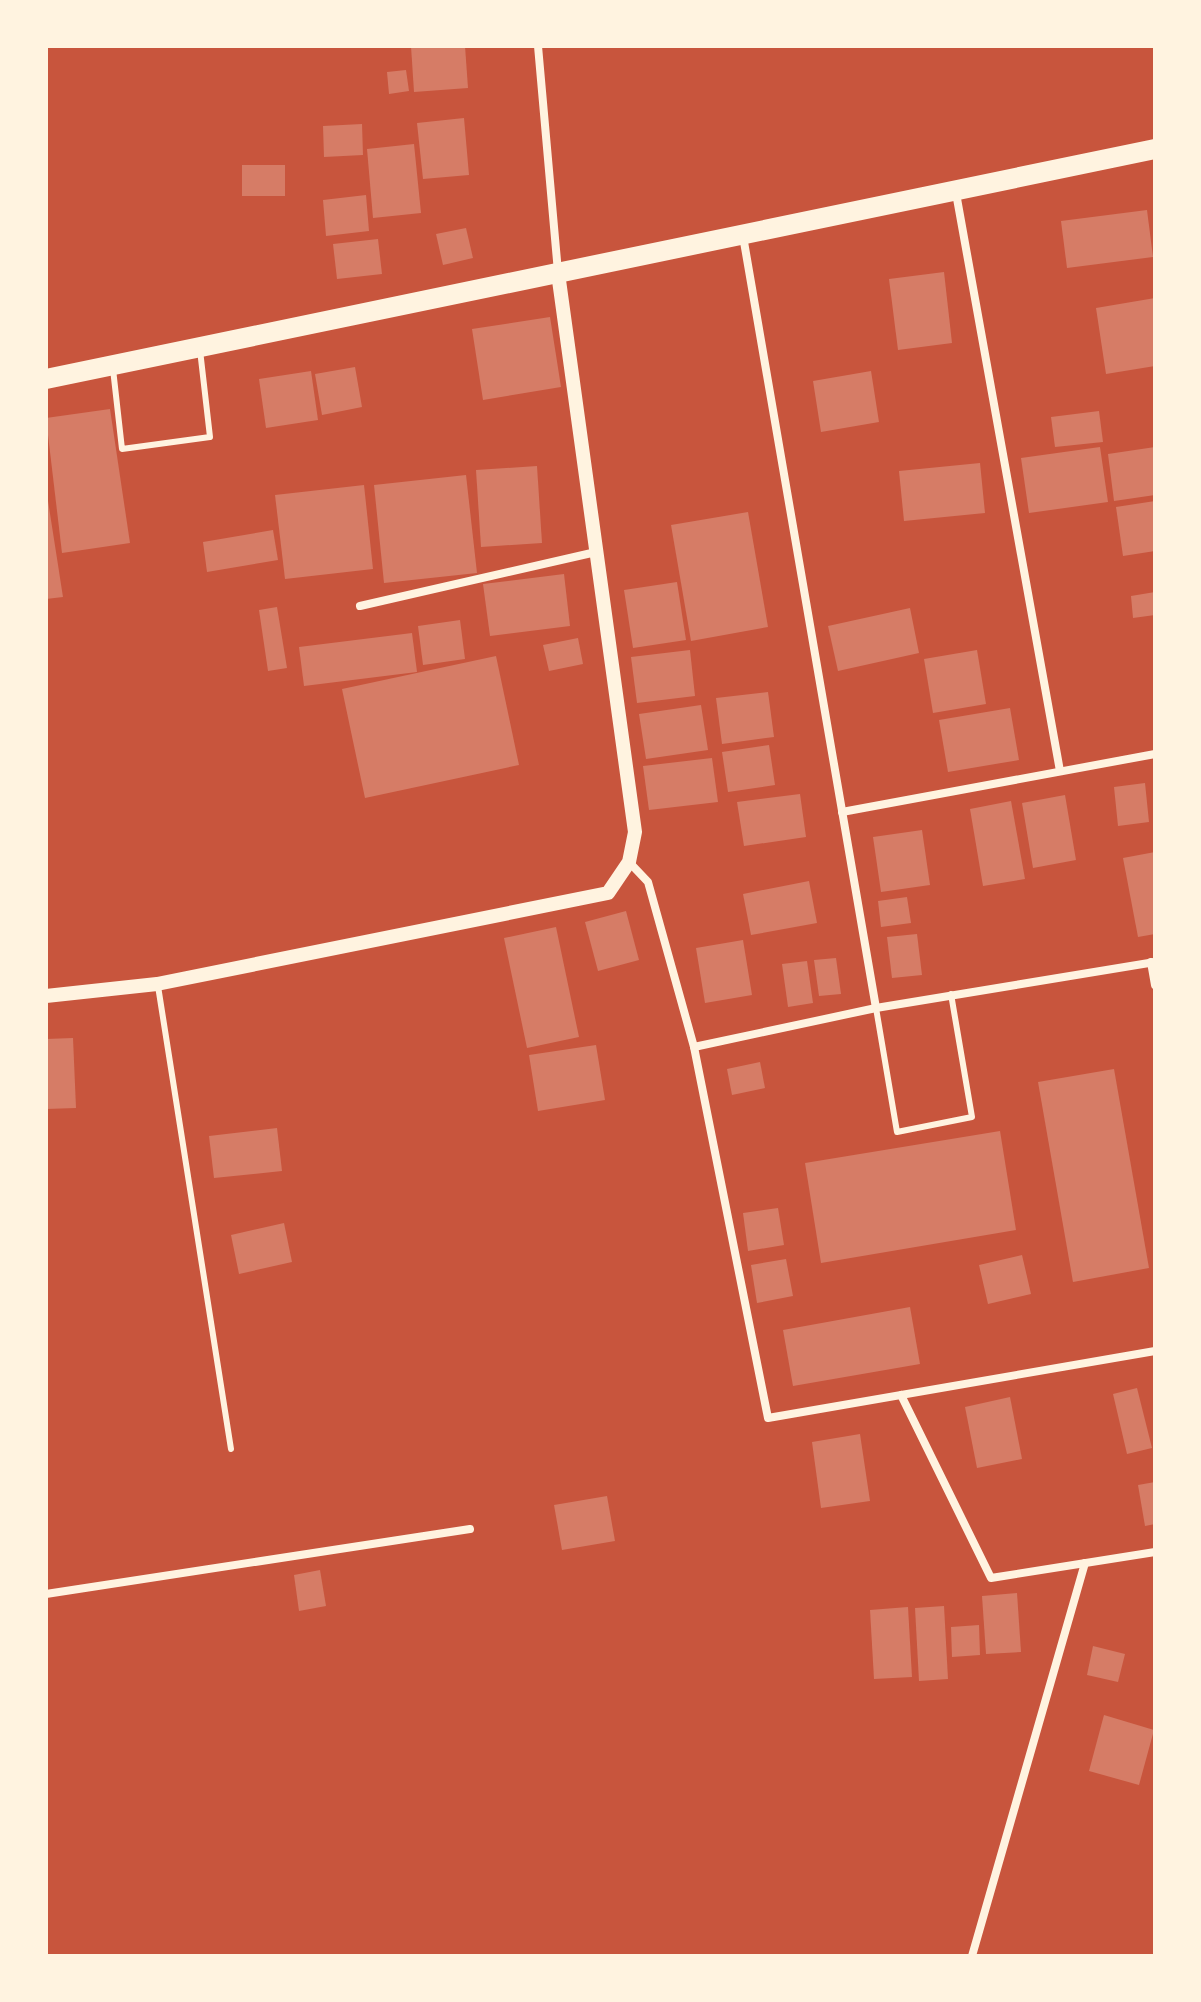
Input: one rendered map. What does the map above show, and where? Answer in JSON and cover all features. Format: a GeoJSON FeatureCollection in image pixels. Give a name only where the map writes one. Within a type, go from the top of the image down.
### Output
{"type":"FeatureCollection","features":[{"type":"Feature","properties":{"kind":"main road"},"geometry":{"type":"LineString","coordinates":[[46,379],[1155,149]]}},
{"type":"Feature","properties":{"kind":"street"},"geometry":{"type":"LineString","coordinates":[[46,996],[157,984],[608,893],[629,862],[635,832],[558,273],[538,46]]}},
{"type":"Feature","properties":{"kind":"street"},"geometry":{"type":"LineString","coordinates":[[956,191],[1060,771]]}},
{"type":"Feature","properties":{"kind":"street"},"geometry":{"type":"LineString","coordinates":[[743,235],[876,1008]]}},
{"type":"Feature","properties":{"kind":"street"},"geometry":{"type":"LineString","coordinates":[[360,606],[596,552]]}},
{"type":"Feature","properties":{"kind":"street"},"geometry":{"type":"LineString","coordinates":[[842,812],[1155,754]]}},
{"type":"Feature","properties":{"kind":"street"},"geometry":{"type":"LineString","coordinates":[[629,862],[648,882],[694,1047],[768,1418],[1155,1351]]}},
{"type":"Feature","properties":{"kind":"street"},"geometry":{"type":"LineString","coordinates":[[694,1047],[951,994],[1153,962],[1155,985]]}},
{"type":"Feature","properties":{"kind":"street"},"geometry":{"type":"LineString","coordinates":[[901,1395],[991,1578],[1155,1552]]}},
{"type":"Feature","properties":{"kind":"street"},"geometry":{"type":"LineString","coordinates":[[46,1594],[470,1529]]}},
{"type":"Feature","properties":{"kind":"street"},"geometry":{"type":"LineString","coordinates":[[972,1956],[1085,1563]]}},
{"type":"Feature","properties":{"kind":"lane"},"geometry":{"type":"LineString","coordinates":[[112,364],[122,449],[210,437],[200,346]]}},
{"type":"Feature","properties":{"kind":"lane"},"geometry":{"type":"LineString","coordinates":[[157,984],[231,1449]]}},
{"type":"Feature","properties":{"kind":"lane"},"geometry":{"type":"LineString","coordinates":[[876,1008],[897,1132],[972,1117],[951,994]]}},
{"type":"Feature","properties":{"kind":"building"},"geometry":{"type":"Polygon","coordinates":[[[411,46],[465,46],[468,88],[414,92],[411,46]]]}},
{"type":"Feature","properties":{"kind":"building"},"geometry":{"type":"Polygon","coordinates":[[[406,70],[409,91],[389,94],[387,72],[406,70]]]}},
{"type":"Feature","properties":{"kind":"building"},"geometry":{"type":"Polygon","coordinates":[[[464,118],[469,175],[423,179],[417,123],[464,118]]]}},
{"type":"Feature","properties":{"kind":"building"},"geometry":{"type":"Polygon","coordinates":[[[362,124],[363,155],[324,157],[323,126],[362,124]]]}},
{"type":"Feature","properties":{"kind":"building"},"geometry":{"type":"Polygon","coordinates":[[[414,144],[421,213],[373,218],[367,149],[414,144]]]}},
{"type":"Feature","properties":{"kind":"building"},"geometry":{"type":"Polygon","coordinates":[[[242,165],[285,165],[285,196],[242,196],[242,165]]]}},
{"type":"Feature","properties":{"kind":"building"},"geometry":{"type":"Polygon","coordinates":[[[366,195],[369,231],[326,236],[323,200],[366,195]]]}},
{"type":"Feature","properties":{"kind":"building"},"geometry":{"type":"Polygon","coordinates":[[[1147,210],[1153,257],[1067,268],[1061,221],[1147,210]]]}},
{"type":"Feature","properties":{"kind":"building"},"geometry":{"type":"Polygon","coordinates":[[[466,228],[473,258],[443,265],[436,234],[466,228]]]}},
{"type":"Feature","properties":{"kind":"building"},"geometry":{"type":"Polygon","coordinates":[[[378,239],[382,274],[337,279],[333,244],[378,239]]]}},
{"type":"Feature","properties":{"kind":"building"},"geometry":{"type":"Polygon","coordinates":[[[944,272],[952,343],[898,350],[889,279],[944,272]]]}},
{"type":"Feature","properties":{"kind":"building"},"geometry":{"type":"Polygon","coordinates":[[[1155,298],[1155,366],[1106,374],[1096,308],[1155,298]]]}},
{"type":"Feature","properties":{"kind":"building"},"geometry":{"type":"Polygon","coordinates":[[[550,317],[561,387],[483,400],[472,329],[550,317]]]}},
{"type":"Feature","properties":{"kind":"building"},"geometry":{"type":"Polygon","coordinates":[[[355,367],[362,407],[322,415],[315,374],[355,367]]]}},
{"type":"Feature","properties":{"kind":"building"},"geometry":{"type":"Polygon","coordinates":[[[311,371],[318,420],[266,428],[259,379],[311,371]]]}},
{"type":"Feature","properties":{"kind":"building"},"geometry":{"type":"Polygon","coordinates":[[[871,371],[879,422],[821,432],[813,381],[871,371]]]}},
{"type":"Feature","properties":{"kind":"building"},"geometry":{"type":"Polygon","coordinates":[[[110,409],[130,543],[62,553],[46,418],[110,409]]]}},
{"type":"Feature","properties":{"kind":"building"},"geometry":{"type":"Polygon","coordinates":[[[1099,411],[1103,442],[1055,447],[1051,417],[1099,411]]]}},
{"type":"Feature","properties":{"kind":"building"},"geometry":{"type":"Polygon","coordinates":[[[1100,447],[1108,502],[1029,513],[1021,458],[1100,447]]]}},
{"type":"Feature","properties":{"kind":"building"},"geometry":{"type":"Polygon","coordinates":[[[1155,447],[1155,495],[1114,501],[1108,454],[1155,447]]]}},
{"type":"Feature","properties":{"kind":"building"},"geometry":{"type":"Polygon","coordinates":[[[980,463],[985,513],[904,521],[899,471],[980,463]]]}},
{"type":"Feature","properties":{"kind":"building"},"geometry":{"type":"Polygon","coordinates":[[[537,466],[542,543],[481,547],[476,470],[537,466]]]}},
{"type":"Feature","properties":{"kind":"building"},"geometry":{"type":"Polygon","coordinates":[[[466,475],[477,573],[384,583],[374,485],[466,475]]]}},
{"type":"Feature","properties":{"kind":"building"},"geometry":{"type":"Polygon","coordinates":[[[364,485],[373,569],[285,579],[275,495],[364,485]]]}},
{"type":"Feature","properties":{"kind":"building"},"geometry":{"type":"Polygon","coordinates":[[[46,488],[63,597],[46,599],[46,488]]]}},
{"type":"Feature","properties":{"kind":"building"},"geometry":{"type":"Polygon","coordinates":[[[1155,501],[1155,551],[1123,556],[1116,507],[1155,501]]]}},
{"type":"Feature","properties":{"kind":"building"},"geometry":{"type":"Polygon","coordinates":[[[748,512],[768,627],[691,641],[671,525],[748,512]]]}},
{"type":"Feature","properties":{"kind":"building"},"geometry":{"type":"Polygon","coordinates":[[[273,530],[278,560],[207,572],[203,542],[273,530]]]}},
{"type":"Feature","properties":{"kind":"building"},"geometry":{"type":"Polygon","coordinates":[[[564,574],[570,626],[490,636],[483,584],[564,574]]]}},
{"type":"Feature","properties":{"kind":"building"},"geometry":{"type":"Polygon","coordinates":[[[677,582],[686,640],[633,648],[624,590],[677,582]]]}},
{"type":"Feature","properties":{"kind":"building"},"geometry":{"type":"Polygon","coordinates":[[[1155,592],[1155,615],[1133,618],[1131,596],[1155,592]]]}},
{"type":"Feature","properties":{"kind":"building"},"geometry":{"type":"Polygon","coordinates":[[[277,607],[287,668],[268,671],[259,610],[277,607]]]}},
{"type":"Feature","properties":{"kind":"building"},"geometry":{"type":"Polygon","coordinates":[[[910,608],[919,653],[838,671],[828,626],[910,608]]]}},
{"type":"Feature","properties":{"kind":"building"},"geometry":{"type":"Polygon","coordinates":[[[460,620],[465,659],[423,665],[418,626],[460,620]]]}},
{"type":"Feature","properties":{"kind":"building"},"geometry":{"type":"Polygon","coordinates":[[[412,633],[417,672],[304,686],[299,647],[412,633]]]}},
{"type":"Feature","properties":{"kind":"building"},"geometry":{"type":"Polygon","coordinates":[[[578,638],[583,664],[549,671],[543,645],[578,638]]]}},
{"type":"Feature","properties":{"kind":"building"},"geometry":{"type":"Polygon","coordinates":[[[690,650],[695,696],[637,703],[631,657],[690,650]]]}},
{"type":"Feature","properties":{"kind":"building"},"geometry":{"type":"Polygon","coordinates":[[[977,650],[986,704],[933,713],[924,659],[977,650]]]}},
{"type":"Feature","properties":{"kind":"building"},"geometry":{"type":"Polygon","coordinates":[[[496,656],[519,765],[365,798],[342,689],[496,656]]]}},
{"type":"Feature","properties":{"kind":"building"},"geometry":{"type":"Polygon","coordinates":[[[768,692],[774,737],[722,744],[716,698],[768,692]]]}},
{"type":"Feature","properties":{"kind":"building"},"geometry":{"type":"Polygon","coordinates":[[[701,705],[708,750],[646,759],[639,714],[701,705]]]}},
{"type":"Feature","properties":{"kind":"building"},"geometry":{"type":"Polygon","coordinates":[[[1010,708],[1019,760],[948,772],[939,720],[1010,708]]]}},
{"type":"Feature","properties":{"kind":"building"},"geometry":{"type":"Polygon","coordinates":[[[769,745],[775,785],[728,792],[722,752],[769,745]]]}},
{"type":"Feature","properties":{"kind":"building"},"geometry":{"type":"Polygon","coordinates":[[[712,758],[718,802],[649,810],[643,766],[712,758]]]}},
{"type":"Feature","properties":{"kind":"building"},"geometry":{"type":"Polygon","coordinates":[[[1145,783],[1149,822],[1118,826],[1114,787],[1145,783]]]}},
{"type":"Feature","properties":{"kind":"building"},"geometry":{"type":"Polygon","coordinates":[[[800,794],[806,837],[744,846],[737,802],[800,794]]]}},
{"type":"Feature","properties":{"kind":"building"},"geometry":{"type":"Polygon","coordinates":[[[1065,795],[1076,860],[1033,868],[1022,803],[1065,795]]]}},
{"type":"Feature","properties":{"kind":"building"},"geometry":{"type":"Polygon","coordinates":[[[1011,801],[1025,879],[983,886],[970,809],[1011,801]]]}},
{"type":"Feature","properties":{"kind":"building"},"geometry":{"type":"Polygon","coordinates":[[[922,830],[930,885],[881,892],[873,837],[922,830]]]}},
{"type":"Feature","properties":{"kind":"building"},"geometry":{"type":"Polygon","coordinates":[[[1155,852],[1155,934],[1138,937],[1123,858],[1155,852]]]}},
{"type":"Feature","properties":{"kind":"building"},"geometry":{"type":"Polygon","coordinates":[[[809,881],[817,923],[751,935],[743,894],[809,881]]]}},
{"type":"Feature","properties":{"kind":"building"},"geometry":{"type":"Polygon","coordinates":[[[907,897],[911,923],[881,927],[878,901],[907,897]]]}},
{"type":"Feature","properties":{"kind":"building"},"geometry":{"type":"Polygon","coordinates":[[[626,911],[639,960],[598,971],[585,922],[626,911]]]}},
{"type":"Feature","properties":{"kind":"building"},"geometry":{"type":"Polygon","coordinates":[[[556,927],[579,1037],[527,1048],[504,938],[556,927]]]}},
{"type":"Feature","properties":{"kind":"building"},"geometry":{"type":"Polygon","coordinates":[[[917,934],[922,975],[892,978],[887,937],[917,934]]]}},
{"type":"Feature","properties":{"kind":"building"},"geometry":{"type":"Polygon","coordinates":[[[743,940],[752,995],[705,1003],[696,948],[743,940]]]}},
{"type":"Feature","properties":{"kind":"building"},"geometry":{"type":"Polygon","coordinates":[[[836,958],[841,994],[819,996],[814,960],[836,958]]]}},
{"type":"Feature","properties":{"kind":"building"},"geometry":{"type":"Polygon","coordinates":[[[807,961],[813,1003],[788,1007],[782,964],[807,961]]]}},
{"type":"Feature","properties":{"kind":"building"},"geometry":{"type":"Polygon","coordinates":[[[73,1038],[76,1108],[46,1109],[46,1039],[73,1038]]]}},
{"type":"Feature","properties":{"kind":"building"},"geometry":{"type":"Polygon","coordinates":[[[596,1045],[605,1100],[538,1111],[529,1055],[596,1045]]]}},
{"type":"Feature","properties":{"kind":"building"},"geometry":{"type":"Polygon","coordinates":[[[760,1062],[765,1088],[732,1095],[727,1069],[760,1062]]]}},
{"type":"Feature","properties":{"kind":"building"},"geometry":{"type":"Polygon","coordinates":[[[1114,1069],[1149,1268],[1073,1282],[1038,1082],[1114,1069]]]}},
{"type":"Feature","properties":{"kind":"building"},"geometry":{"type":"Polygon","coordinates":[[[277,1128],[282,1171],[214,1178],[209,1136],[277,1128]]]}},
{"type":"Feature","properties":{"kind":"building"},"geometry":{"type":"Polygon","coordinates":[[[1000,1131],[1016,1230],[821,1263],[805,1163],[1000,1131]]]}},
{"type":"Feature","properties":{"kind":"building"},"geometry":{"type":"Polygon","coordinates":[[[778,1208],[784,1245],[748,1251],[743,1213],[778,1208]]]}},
{"type":"Feature","properties":{"kind":"building"},"geometry":{"type":"Polygon","coordinates":[[[284,1223],[292,1262],[239,1274],[231,1235],[284,1223]]]}},
{"type":"Feature","properties":{"kind":"building"},"geometry":{"type":"Polygon","coordinates":[[[1022,1255],[1031,1294],[988,1304],[979,1265],[1022,1255]]]}},
{"type":"Feature","properties":{"kind":"building"},"geometry":{"type":"Polygon","coordinates":[[[786,1259],[793,1296],[757,1303],[751,1265],[786,1259]]]}},
{"type":"Feature","properties":{"kind":"building"},"geometry":{"type":"Polygon","coordinates":[[[910,1307],[920,1364],[793,1386],[783,1330],[910,1307]]]}},
{"type":"Feature","properties":{"kind":"building"},"geometry":{"type":"Polygon","coordinates":[[[1137,1388],[1152,1448],[1127,1454],[1113,1394],[1137,1388]]]}},
{"type":"Feature","properties":{"kind":"building"},"geometry":{"type":"Polygon","coordinates":[[[1010,1397],[1022,1459],[977,1468],[965,1407],[1010,1397]]]}},
{"type":"Feature","properties":{"kind":"building"},"geometry":{"type":"Polygon","coordinates":[[[860,1434],[870,1501],[821,1508],[812,1442],[860,1434]]]}},
{"type":"Feature","properties":{"kind":"building"},"geometry":{"type":"Polygon","coordinates":[[[1155,1482],[1155,1524],[1145,1526],[1138,1485],[1155,1482]]]}},
{"type":"Feature","properties":{"kind":"building"},"geometry":{"type":"Polygon","coordinates":[[[607,1496],[615,1541],[562,1550],[554,1505],[607,1496]]]}},
{"type":"Feature","properties":{"kind":"building"},"geometry":{"type":"Polygon","coordinates":[[[320,1570],[326,1606],[299,1611],[294,1575],[320,1570]]]}},
{"type":"Feature","properties":{"kind":"building"},"geometry":{"type":"Polygon","coordinates":[[[1017,1593],[1021,1652],[986,1654],[982,1596],[1017,1593]]]}},
{"type":"Feature","properties":{"kind":"building"},"geometry":{"type":"Polygon","coordinates":[[[944,1606],[948,1679],[919,1681],[915,1608],[944,1606]]]}},
{"type":"Feature","properties":{"kind":"building"},"geometry":{"type":"Polygon","coordinates":[[[908,1607],[912,1677],[874,1679],[870,1610],[908,1607]]]}},
{"type":"Feature","properties":{"kind":"building"},"geometry":{"type":"Polygon","coordinates":[[[979,1625],[980,1655],[952,1657],[951,1627],[979,1625]]]}},
{"type":"Feature","properties":{"kind":"building"},"geometry":{"type":"Polygon","coordinates":[[[1093,1646],[1125,1654],[1118,1682],[1087,1675],[1093,1646]]]}},
{"type":"Feature","properties":{"kind":"building"},"geometry":{"type":"Polygon","coordinates":[[[1104,1715],[1154,1730],[1139,1785],[1089,1771],[1104,1715]]]}}]}
